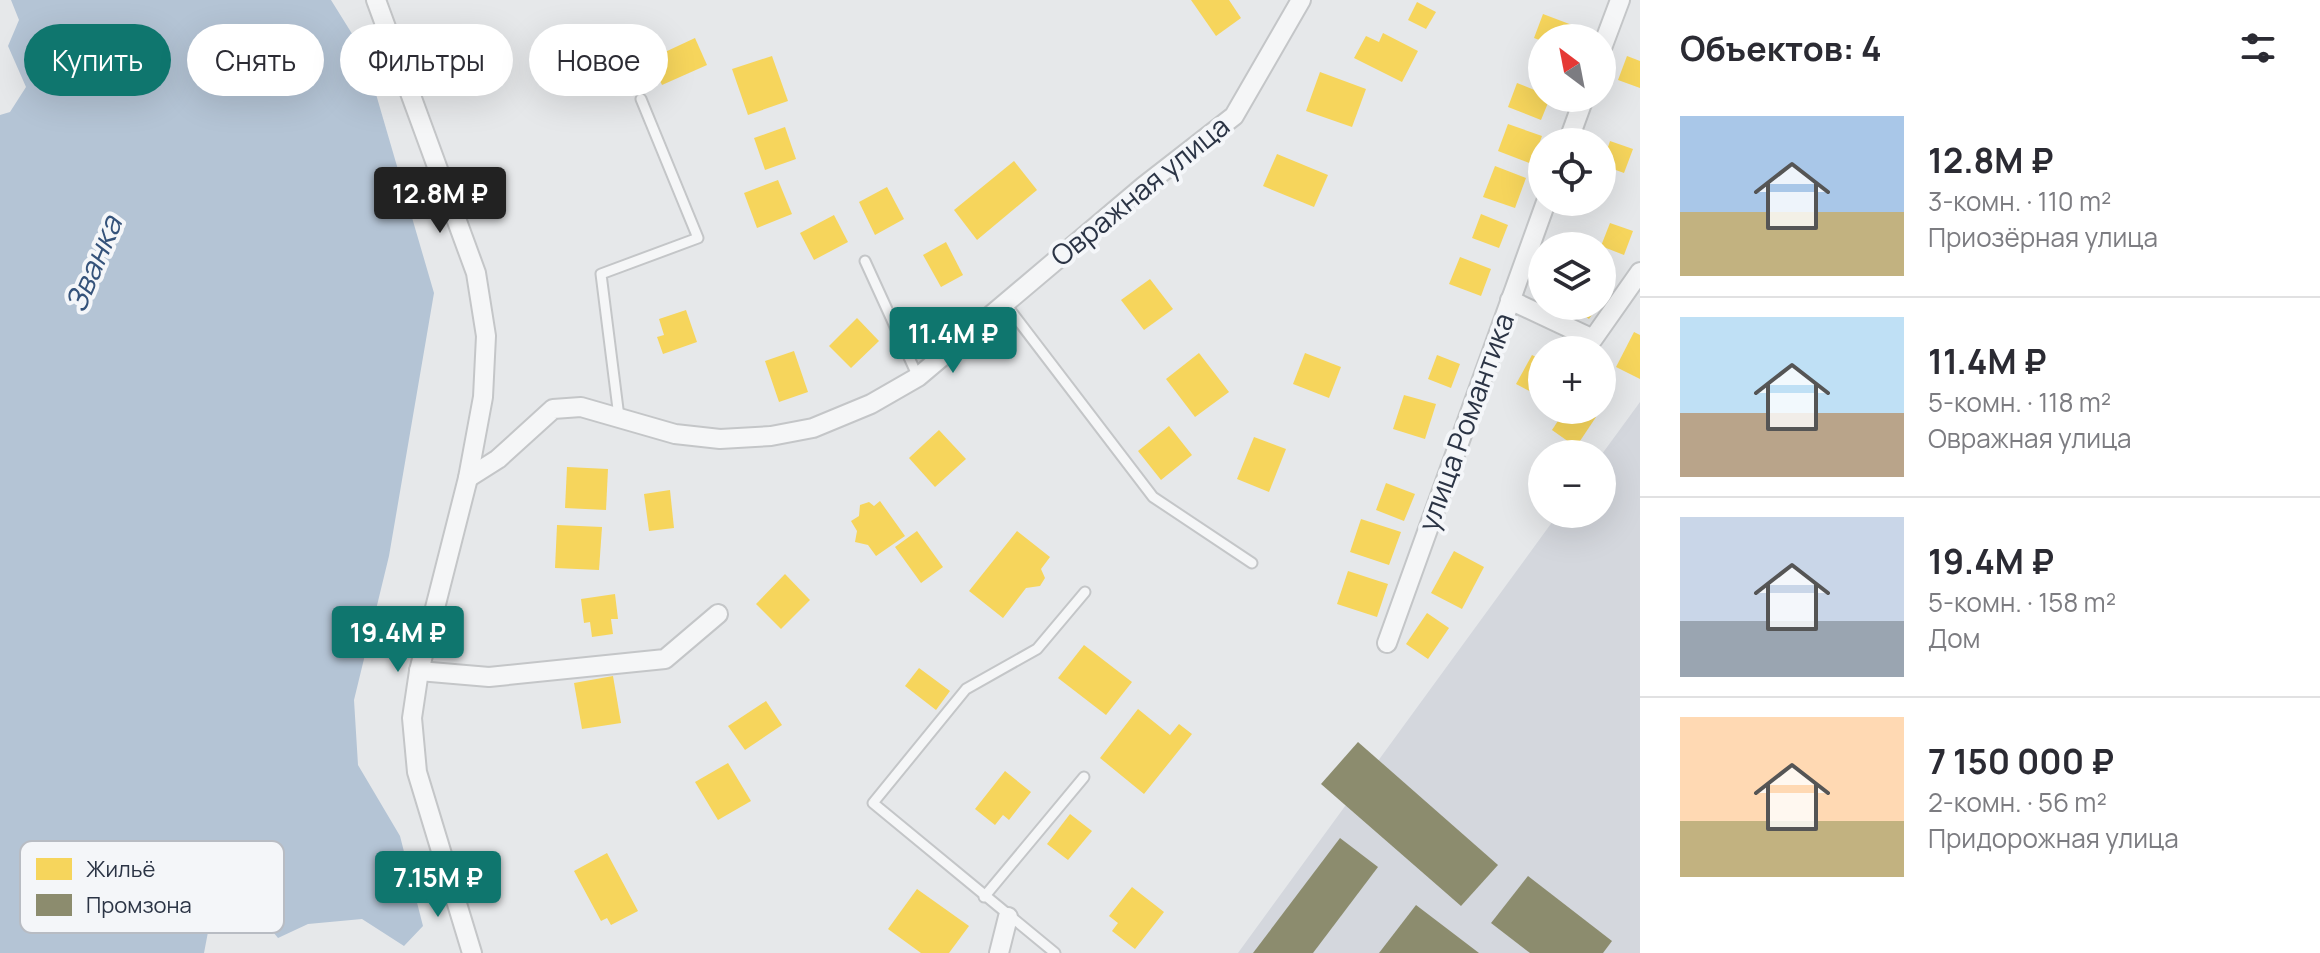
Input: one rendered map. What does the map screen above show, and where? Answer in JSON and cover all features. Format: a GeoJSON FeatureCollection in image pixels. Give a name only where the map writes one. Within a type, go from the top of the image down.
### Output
{"type":"FeatureCollection","features":[{"type":"Feature","properties":{"kind":"street"},"geometry":{"type":"LineString","coordinates":[[376,0],[476,273],[486,336],[483,397],[468,478],[419,671],[412,718],[417,772],[444,871],[472,953]]}},
{"type":"Feature","properties":{"kind":"street","name":"Овражная улица"},"geometry":{"type":"LineString","coordinates":[[468,478],[498,459],[553,409],[581,407],[675,434],[720,439],[771,436],[827,422],[871,404],[918,377],[1004,302],[1234,116],[1301,0]]}},
{"type":"Feature","properties":{"kind":"street"},"geometry":{"type":"LineString","coordinates":[[1611,24],[1620,0]]}},
{"type":"Feature","properties":{"kind":"street","name":"улица Романтика"},"geometry":{"type":"LineString","coordinates":[[1387,643],[1541,216]]}},
{"type":"Feature","properties":{"kind":"street"},"geometry":{"type":"LineString","coordinates":[[1510,300],[1593,339],[1640,272]]}},
{"type":"Feature","properties":{"kind":"street"},"geometry":{"type":"LineString","coordinates":[[419,671],[489,677],[665,659],[718,614]]}},
{"type":"Feature","properties":{"kind":"street"},"geometry":{"type":"LineString","coordinates":[[999,953],[1008,917]]}},
{"type":"Feature","properties":{"kind":"lane"},"geometry":{"type":"LineString","coordinates":[[619,417],[601,274],[698,238],[641,99]]}},
{"type":"Feature","properties":{"kind":"lane"},"geometry":{"type":"LineString","coordinates":[[865,261],[918,377]]}},
{"type":"Feature","properties":{"kind":"lane"},"geometry":{"type":"LineString","coordinates":[[1004,302],[1153,497],[1252,563]]}},
{"type":"Feature","properties":{"kind":"lane"},"geometry":{"type":"LineString","coordinates":[[1055,953],[873,803],[966,689],[1037,649],[1085,592]]}},
{"type":"Feature","properties":{"kind":"lane"},"geometry":{"type":"LineString","coordinates":[[984,897],[1084,777]]}},
{"type":"Feature","properties":{"kind":"shaded area"},"geometry":{"type":"Polygon","coordinates":[[[1640,402],[1640,953],[1238,953],[1548,528],[1616,528],[1616,440],[1612,440],[1640,402]]]}},
{"type":"Feature","properties":{"kind":"water","name":"Званка"},"geometry":{"type":"Polygon","coordinates":[[[11,0],[331,0],[346,24],[340,24],[340,96],[377,96],[434,293],[389,556],[354,700],[358,765],[400,836],[423,926],[404,946],[362,919],[308,924],[278,938],[274,933],[284,933],[284,841],[20,841],[20,933],[208,933],[204,953],[0,953],[0,115],[10,112],[24,90],[24,96],[171,96],[171,24],[24,24],[24,82],[8,46],[19,20],[11,0]]]}},
{"type":"Feature","properties":{"kind":"building: Жильё"},"geometry":{"type":"Polygon","coordinates":[[[1191,0],[1229,0],[1241,18],[1216,36],[1191,0]]]}},
{"type":"Feature","properties":{"kind":"building: Жильё"},"geometry":{"type":"Polygon","coordinates":[[[1417,2],[1436,12],[1426,29],[1408,20],[1417,2]]]}},
{"type":"Feature","properties":{"kind":"building: Жильё"},"geometry":{"type":"Polygon","coordinates":[[[1543,14],[1569,24],[1539,24],[1543,14]]]}},
{"type":"Feature","properties":{"kind":"building: Жильё"},"geometry":{"type":"Polygon","coordinates":[[[1383,33],[1418,51],[1402,82],[1354,58],[1366,36],[1379,42],[1383,33]]]}},
{"type":"Feature","properties":{"kind":"building: Жильё"},"geometry":{"type":"Polygon","coordinates":[[[695,38],[707,65],[668,82],[668,51],[695,38]]]}},
{"type":"Feature","properties":{"kind":"building: Жильё"},"geometry":{"type":"Polygon","coordinates":[[[772,56],[788,101],[748,115],[732,69],[772,56]]]}},
{"type":"Feature","properties":{"kind":"building: Жильё"},"geometry":{"type":"Polygon","coordinates":[[[1627,56],[1640,61],[1640,88],[1618,80],[1627,56]]]}},
{"type":"Feature","properties":{"kind":"building: Жильё"},"geometry":{"type":"Polygon","coordinates":[[[1320,72],[1366,89],[1352,127],[1306,111],[1320,72]]]}},
{"type":"Feature","properties":{"kind":"building: Жильё"},"geometry":{"type":"Polygon","coordinates":[[[1517,83],[1528,87],[1528,112],[1544,112],[1541,120],[1508,107],[1517,83]]]}},
{"type":"Feature","properties":{"kind":"building: Жильё"},"geometry":{"type":"Polygon","coordinates":[[[1508,124],[1528,131],[1528,162],[1498,151],[1508,124]]]}},
{"type":"Feature","properties":{"kind":"building: Жильё"},"geometry":{"type":"Polygon","coordinates":[[[785,127],[796,159],[765,170],[754,138],[785,127]]]}},
{"type":"Feature","properties":{"kind":"building: Жильё"},"geometry":{"type":"Polygon","coordinates":[[[1616,143],[1633,149],[1624,173],[1616,170],[1616,143]]]}},
{"type":"Feature","properties":{"kind":"building: Жильё"},"geometry":{"type":"Polygon","coordinates":[[[1277,154],[1328,175],[1314,207],[1263,186],[1277,154]]]}},
{"type":"Feature","properties":{"kind":"building: Жильё"},"geometry":{"type":"Polygon","coordinates":[[[1014,161],[1037,190],[977,240],[954,210],[1014,161]]]}},
{"type":"Feature","properties":{"kind":"building: Жильё"},"geometry":{"type":"Polygon","coordinates":[[[1495,166],[1526,178],[1515,208],[1483,197],[1495,166]]]}},
{"type":"Feature","properties":{"kind":"building: Жильё"},"geometry":{"type":"Polygon","coordinates":[[[778,180],[792,214],[757,228],[744,193],[778,180]]]}},
{"type":"Feature","properties":{"kind":"building: Жильё"},"geometry":{"type":"Polygon","coordinates":[[[887,187],[904,219],[875,235],[859,202],[887,187]]]}},
{"type":"Feature","properties":{"kind":"building: Жильё"},"geometry":{"type":"Polygon","coordinates":[[[1481,214],[1508,225],[1499,248],[1472,238],[1481,214]]]}},
{"type":"Feature","properties":{"kind":"building: Жильё"},"geometry":{"type":"Polygon","coordinates":[[[834,215],[848,242],[814,260],[800,233],[834,215]]]}},
{"type":"Feature","properties":{"kind":"building: Жильё"},"geometry":{"type":"Polygon","coordinates":[[[1610,223],[1633,231],[1624,255],[1616,252],[1616,232],[1606,232],[1610,223]]]}},
{"type":"Feature","properties":{"kind":"building: Жильё"},"geometry":{"type":"Polygon","coordinates":[[[946,242],[963,275],[941,287],[923,255],[946,242]]]}},
{"type":"Feature","properties":{"kind":"building: Жильё"},"geometry":{"type":"Polygon","coordinates":[[[1460,257],[1491,269],[1481,296],[1449,284],[1460,257]]]}},
{"type":"Feature","properties":{"kind":"building: Жильё"},"geometry":{"type":"Polygon","coordinates":[[[1150,279],[1173,309],[1144,330],[1121,300],[1150,279]]]}},
{"type":"Feature","properties":{"kind":"building: Жильё"},"geometry":{"type":"Polygon","coordinates":[[[686,310],[697,342],[663,354],[657,337],[664,335],[659,319],[686,310]]]}},
{"type":"Feature","properties":{"kind":"building: Жильё"},"geometry":{"type":"Polygon","coordinates":[[[857,318],[879,341],[851,368],[829,346],[857,318]]]}},
{"type":"Feature","properties":{"kind":"building: Жильё"},"geometry":{"type":"Polygon","coordinates":[[[1634,332],[1640,335],[1640,379],[1616,367],[1634,332]]]}},
{"type":"Feature","properties":{"kind":"building: Жильё"},"geometry":{"type":"Polygon","coordinates":[[[794,351],[808,392],[779,402],[765,361],[794,351]]]}},
{"type":"Feature","properties":{"kind":"building: Жильё"},"geometry":{"type":"Polygon","coordinates":[[[1199,353],[1229,392],[1195,417],[1166,379],[1199,353]]]}},
{"type":"Feature","properties":{"kind":"building: Жильё"},"geometry":{"type":"Polygon","coordinates":[[[1305,353],[1341,367],[1329,398],[1293,384],[1305,353]]]}},
{"type":"Feature","properties":{"kind":"building: Жильё"},"geometry":{"type":"Polygon","coordinates":[[[1437,355],[1460,364],[1451,388],[1428,379],[1437,355]]]}},
{"type":"Feature","properties":{"kind":"building: Жильё"},"geometry":{"type":"Polygon","coordinates":[[[1528,362],[1528,390],[1516,384],[1528,362]]]}},
{"type":"Feature","properties":{"kind":"building: Жильё"},"geometry":{"type":"Polygon","coordinates":[[[1404,395],[1436,404],[1425,439],[1393,429],[1404,395]]]}},
{"type":"Feature","properties":{"kind":"building: Жильё"},"geometry":{"type":"Polygon","coordinates":[[[1556,424],[1591,424],[1581,440],[1566,440],[1552,430],[1556,424]]]}},
{"type":"Feature","properties":{"kind":"building: Жильё"},"geometry":{"type":"Polygon","coordinates":[[[1169,426],[1192,455],[1161,480],[1138,451],[1169,426]]]}},
{"type":"Feature","properties":{"kind":"building: Жильё"},"geometry":{"type":"Polygon","coordinates":[[[939,430],[966,459],[935,487],[909,458],[939,430]]]}},
{"type":"Feature","properties":{"kind":"building: Жильё"},"geometry":{"type":"Polygon","coordinates":[[[1254,437],[1286,449],[1269,492],[1237,479],[1254,437]]]}},
{"type":"Feature","properties":{"kind":"building: Жильё"},"geometry":{"type":"Polygon","coordinates":[[[567,467],[608,469],[606,510],[565,508],[567,467]]]}},
{"type":"Feature","properties":{"kind":"building: Жильё"},"geometry":{"type":"Polygon","coordinates":[[[1386,483],[1415,494],[1404,521],[1376,510],[1386,483]]]}},
{"type":"Feature","properties":{"kind":"building: Жильё"},"geometry":{"type":"Polygon","coordinates":[[[670,490],[674,528],[649,531],[644,494],[670,490]]]}},
{"type":"Feature","properties":{"kind":"building: Жильё"},"geometry":{"type":"Polygon","coordinates":[[[880,501],[905,536],[876,556],[868,545],[855,542],[857,531],[851,521],[859,516],[860,505],[869,502],[874,506],[880,501]]]}},
{"type":"Feature","properties":{"kind":"building: Жильё"},"geometry":{"type":"Polygon","coordinates":[[[1361,519],[1401,532],[1389,565],[1350,552],[1361,519]]]}},
{"type":"Feature","properties":{"kind":"building: Жильё"},"geometry":{"type":"Polygon","coordinates":[[[557,525],[602,527],[599,570],[555,568],[557,525]]]}},
{"type":"Feature","properties":{"kind":"building: Жильё"},"geometry":{"type":"Polygon","coordinates":[[[917,531],[943,567],[921,583],[895,547],[917,531]]]}},
{"type":"Feature","properties":{"kind":"building: Жильё"},"geometry":{"type":"Polygon","coordinates":[[[1017,531],[1050,557],[1041,569],[1045,578],[1040,586],[1026,588],[1003,618],[969,591],[1017,531]]]}},
{"type":"Feature","properties":{"kind":"building: Жильё"},"geometry":{"type":"Polygon","coordinates":[[[1454,551],[1484,567],[1462,609],[1431,593],[1454,551]]]}},
{"type":"Feature","properties":{"kind":"building: Жильё"},"geometry":{"type":"Polygon","coordinates":[[[1348,571],[1388,584],[1377,617],[1337,604],[1348,571]]]}},
{"type":"Feature","properties":{"kind":"building: Жильё"},"geometry":{"type":"Polygon","coordinates":[[[785,574],[810,600],[781,629],[756,604],[785,574]]]}},
{"type":"Feature","properties":{"kind":"building: Жильё"},"geometry":{"type":"Polygon","coordinates":[[[615,594],[618,619],[611,619],[613,634],[592,637],[590,622],[584,623],[581,599],[615,594]]]}},
{"type":"Feature","properties":{"kind":"building: Жильё"},"geometry":{"type":"Polygon","coordinates":[[[1427,613],[1449,628],[1428,659],[1406,644],[1427,613]]]}},
{"type":"Feature","properties":{"kind":"building: Жильё"},"geometry":{"type":"Polygon","coordinates":[[[1084,645],[1132,682],[1106,715],[1058,678],[1084,645]]]}},
{"type":"Feature","properties":{"kind":"building: Жильё"},"geometry":{"type":"Polygon","coordinates":[[[919,668],[950,691],[936,710],[905,686],[919,668]]]}},
{"type":"Feature","properties":{"kind":"building: Жильё"},"geometry":{"type":"Polygon","coordinates":[[[613,676],[621,723],[582,729],[574,683],[613,676]]]}},
{"type":"Feature","properties":{"kind":"building: Жильё"},"geometry":{"type":"Polygon","coordinates":[[[766,701],[782,725],[745,750],[728,726],[766,701]]]}},
{"type":"Feature","properties":{"kind":"building: Жильё"},"geometry":{"type":"Polygon","coordinates":[[[1138,709],[1170,735],[1179,724],[1192,734],[1144,794],[1100,758],[1138,709]]]}},
{"type":"Feature","properties":{"kind":"building: Жильё"},"geometry":{"type":"Polygon","coordinates":[[[728,763],[751,801],[718,820],[695,782],[728,763]]]}},
{"type":"Feature","properties":{"kind":"building: Жильё"},"geometry":{"type":"Polygon","coordinates":[[[1005,771],[1031,792],[1009,820],[1003,815],[995,825],[975,809],[1005,771]]]}},
{"type":"Feature","properties":{"kind":"building: Жильё"},"geometry":{"type":"Polygon","coordinates":[[[1070,814],[1092,831],[1068,860],[1047,844],[1070,814]]]}},
{"type":"Feature","properties":{"kind":"building: Жильё"},"geometry":{"type":"Polygon","coordinates":[[[607,853],[638,911],[611,925],[607,918],[601,921],[574,871],[607,853]]]}},
{"type":"Feature","properties":{"kind":"building: Жильё"},"geometry":{"type":"Polygon","coordinates":[[[1132,887],[1164,912],[1135,949],[1112,931],[1118,923],[1109,916],[1132,887]]]}},
{"type":"Feature","properties":{"kind":"building: Жильё"},"geometry":{"type":"Polygon","coordinates":[[[917,889],[969,926],[949,953],[921,953],[888,929],[917,889]]]}},
{"type":"Feature","properties":{"kind":"building: Промзона"},"geometry":{"type":"Polygon","coordinates":[[[1358,742],[1498,865],[1461,906],[1321,784],[1358,742]]]}},
{"type":"Feature","properties":{"kind":"building: Промзона"},"geometry":{"type":"Polygon","coordinates":[[[1340,838],[1378,867],[1313,953],[1253,953],[1340,838]]]}},
{"type":"Feature","properties":{"kind":"building: Промзона"},"geometry":{"type":"Polygon","coordinates":[[[1528,876],[1612,941],[1603,953],[1530,953],[1491,923],[1528,876]]]}},
{"type":"Feature","properties":{"kind":"building: Промзона"},"geometry":{"type":"Polygon","coordinates":[[[1416,905],[1479,953],[1379,953],[1416,905]]]}}]}
